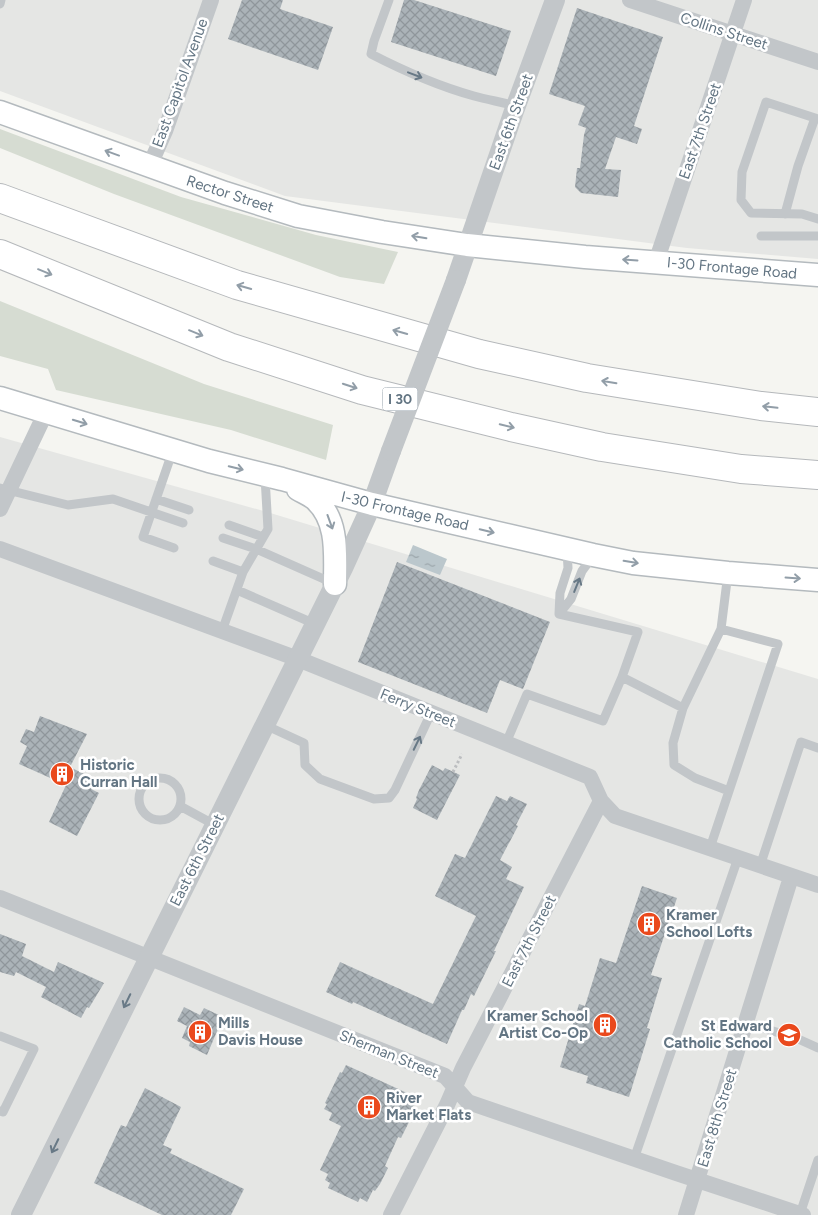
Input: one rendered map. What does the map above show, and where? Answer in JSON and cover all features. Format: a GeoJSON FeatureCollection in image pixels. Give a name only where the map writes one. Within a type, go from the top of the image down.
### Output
{"type":"FeatureCollection","features":[{"type":"Feature","properties":{"kind":"highway"},"geometry":{"type":"LineString","coordinates":[[0,198],[237,286],[479,354],[587,378],[761,406],[818,412]]}},
{"type":"Feature","properties":{"kind":"highway","name":"I 30"},"geometry":{"type":"LineString","coordinates":[[0,254],[229,347],[362,390],[511,427],[602,447],[741,469],[818,474]]}},
{"type":"Feature","properties":{"kind":"main road","name":"Rector Street"},"geometry":{"type":"LineString","coordinates":[[0,112],[225,194],[298,216],[382,232],[468,244]]}},
{"type":"Feature","properties":{"kind":"main road","name":"I-30 Frontage Road"},"geometry":{"type":"LineString","coordinates":[[468,244],[585,257],[818,275]]}},
{"type":"Feature","properties":{"kind":"main road","name":"I-30 Frontage Road"},"geometry":{"type":"LineString","coordinates":[[0,398],[209,461],[372,504],[593,555],[633,563],[818,580]]}},
{"type":"Feature","properties":{"kind":"main road"},"geometry":{"type":"LineString","coordinates":[[273,477],[315,499],[328,515],[335,537],[335,584]]}},
{"type":"Feature","properties":{"kind":"street","name":"East Capitol Avenue"},"geometry":{"type":"LineString","coordinates":[[149,166],[165,131],[211,0]]}},
{"type":"Feature","properties":{"kind":"street","name":"East 6th Street"},"geometry":{"type":"LineString","coordinates":[[21,1215],[298,659],[372,504],[456,280],[555,0]]}},
{"type":"Feature","properties":{"kind":"street","name":"Collins Street"},"geometry":{"type":"LineString","coordinates":[[630,0],[818,62]]}},
{"type":"Feature","properties":{"kind":"street","name":"East 7th Street"},"geometry":{"type":"LineString","coordinates":[[656,262],[744,0]]}},
{"type":"Feature","properties":{"kind":"street"},"geometry":{"type":"LineString","coordinates":[[0,509],[4,489],[46,412]]}},
{"type":"Feature","properties":{"kind":"street","name":"Ferry Street"},"geometry":{"type":"LineString","coordinates":[[0,549],[298,659],[590,777],[601,801],[615,816],[818,885]]}},
{"type":"Feature","properties":{"kind":"street","name":"East 7th Street"},"geometry":{"type":"LineString","coordinates":[[391,1215],[601,801]]}},
{"type":"Feature","properties":{"kind":"street","name":"East 8th Street"},"geometry":{"type":"LineString","coordinates":[[686,1215],[791,877]]}},
{"type":"Feature","properties":{"kind":"street","name":"Sherman Street"},"geometry":{"type":"LineString","coordinates":[[0,898],[445,1076],[468,1102],[802,1214]]}},
{"type":"Feature","properties":{"kind":"lane"},"geometry":{"type":"LineString","coordinates":[[0,4],[1,0]]}},
{"type":"Feature","properties":{"kind":"lane"},"geometry":{"type":"LineString","coordinates":[[389,0],[371,54],[404,71],[441,85],[516,106]]}},
{"type":"Feature","properties":{"kind":"lane"},"geometry":{"type":"LineString","coordinates":[[785,214],[798,166],[816,119],[766,102],[742,172],[741,200],[751,213],[785,214],[802,214],[818,218]]}},
{"type":"Feature","properties":{"kind":"lane"},"geometry":{"type":"LineString","coordinates":[[762,236],[818,236]]}},
{"type":"Feature","properties":{"kind":"lane"},"geometry":{"type":"LineString","coordinates":[[173,450],[143,537],[174,548]]}},
{"type":"Feature","properties":{"kind":"lane"},"geometry":{"type":"LineString","coordinates":[[222,631],[243,572],[268,529],[273,477]]}},
{"type":"Feature","properties":{"kind":"lane"},"geometry":{"type":"LineString","coordinates":[[4,489],[68,505],[113,499],[183,523]]}},
{"type":"Feature","properties":{"kind":"lane"},"geometry":{"type":"LineString","coordinates":[[156,499],[188,510]]}},
{"type":"Feature","properties":{"kind":"lane"},"geometry":{"type":"LineString","coordinates":[[229,525],[263,537]]}},
{"type":"Feature","properties":{"kind":"lane"},"geometry":{"type":"LineString","coordinates":[[224,538],[256,549],[335,584]]}},
{"type":"Feature","properties":{"kind":"lane"},"geometry":{"type":"LineString","coordinates":[[559,614],[560,593],[568,568],[566,548]]}},
{"type":"Feature","properties":{"kind":"lane"},"geometry":{"type":"LineString","coordinates":[[559,614],[571,599],[582,571],[593,555]]}},
{"type":"Feature","properties":{"kind":"lane"},"geometry":{"type":"LineString","coordinates":[[212,561],[243,572]]}},
{"type":"Feature","properties":{"kind":"lane"},"geometry":{"type":"LineString","coordinates":[[728,573],[721,629],[683,708],[672,744],[674,764],[695,778],[729,791]]}},
{"type":"Feature","properties":{"kind":"lane"},"geometry":{"type":"LineString","coordinates":[[237,590],[315,624]]}},
{"type":"Feature","properties":{"kind":"lane"},"geometry":{"type":"LineString","coordinates":[[506,743],[527,694],[603,721],[622,677],[638,632],[559,614]]}},
{"type":"Feature","properties":{"kind":"lane"},"geometry":{"type":"LineString","coordinates":[[710,848],[778,644],[721,629]]}},
{"type":"Feature","properties":{"kind":"lane"},"geometry":{"type":"LineString","coordinates":[[622,677],[683,708]]}},
{"type":"Feature","properties":{"kind":"lane"},"geometry":{"type":"LineString","coordinates":[[265,725],[304,744],[305,765],[320,779],[374,799],[389,798],[395,790],[431,713]]}},
{"type":"Feature","properties":{"kind":"lane"},"geometry":{"type":"LineString","coordinates":[[760,866],[801,742],[818,748]]}},
{"type":"Feature","properties":{"kind":"lane"},"geometry":{"type":"LineString","coordinates":[[154,779],[168,779],[180,792],[180,806],[175,814],[169,818],[158,820],[145,814],[141,808],[140,796],[146,784],[154,779]]}},
{"type":"Feature","properties":{"kind":"lane"},"geometry":{"type":"LineString","coordinates":[[180,806],[215,825]]}},
{"type":"Feature","properties":{"kind":"lane"},"geometry":{"type":"LineString","coordinates":[[634,1159],[738,858]]}},
{"type":"Feature","properties":{"kind":"lane"},"geometry":{"type":"LineString","coordinates":[[746,1023],[796,1038],[818,1048]]}},
{"type":"Feature","properties":{"kind":"lane"},"geometry":{"type":"LineString","coordinates":[[0,1036],[34,1050],[2,1112],[0,1111]]}},
{"type":"Feature","properties":{"kind":"lane"},"geometry":{"type":"LineString","coordinates":[[802,1214],[818,1160]]}},
{"type":"Feature","properties":{"kind":"path"},"geometry":{"type":"LineString","coordinates":[[453,772],[462,754]]}},
{"type":"Feature","properties":{"kind":"shaded area"},"geometry":{"type":"Polygon","coordinates":[[[0,0],[818,0],[818,259],[687,248],[285,196],[0,91],[0,0]]]}},
{"type":"Feature","properties":{"kind":"shaded area"},"geometry":{"type":"Polygon","coordinates":[[[0,129],[181,197],[316,235],[398,252],[384,284],[340,277],[114,194],[0,148],[0,129]]]}},
{"type":"Feature","properties":{"kind":"shaded area"},"geometry":{"type":"Polygon","coordinates":[[[0,301],[204,384],[333,425],[326,460],[231,430],[56,390],[48,369],[0,356],[0,301]]]}},
{"type":"Feature","properties":{"kind":"shaded area"},"geometry":{"type":"Polygon","coordinates":[[[0,437],[267,512],[818,679],[818,1215],[0,1215],[0,437]]]}},
{"type":"Feature","properties":{"kind":"water"},"geometry":{"type":"Polygon","coordinates":[[[413,545],[447,559],[440,575],[406,562],[413,545]]]}},
{"type":"Feature","properties":{"kind":"building"},"geometry":{"type":"Polygon","coordinates":[[[242,0],[283,0],[280,9],[333,27],[318,70],[228,39],[242,0]]]}},
{"type":"Feature","properties":{"kind":"building"},"geometry":{"type":"Polygon","coordinates":[[[404,0],[414,0],[511,31],[496,76],[391,42],[404,0]]]}},
{"type":"Feature","properties":{"kind":"building"},"geometry":{"type":"Polygon","coordinates":[[[577,8],[663,37],[634,126],[642,129],[637,144],[616,137],[605,169],[621,170],[618,197],[581,193],[575,187],[577,168],[580,168],[586,128],[578,125],[585,106],[549,94],[577,8]]]}},
{"type":"Feature","properties":{"kind":"building"},"geometry":{"type":"Polygon","coordinates":[[[397,562],[550,622],[523,689],[500,680],[487,713],[358,662],[397,562]]]}},
{"type":"Feature","properties":{"kind":"building","name":"Historic Curran Hall"},"geometry":{"type":"Polygon","coordinates":[[[40,716],[87,734],[70,767],[96,780],[91,789],[99,793],[77,836],[49,822],[66,785],[19,764],[27,746],[20,742],[26,729],[34,732],[40,716]]]}},
{"type":"Feature","properties":{"kind":"building"},"geometry":{"type":"Polygon","coordinates":[[[432,765],[443,771],[445,768],[460,775],[437,820],[413,808],[419,790],[432,765]]]}},
{"type":"Feature","properties":{"kind":"building"},"geometry":{"type":"Polygon","coordinates":[[[496,796],[507,801],[510,796],[527,804],[500,860],[512,867],[506,879],[524,887],[474,996],[471,994],[447,1044],[326,992],[340,962],[433,1004],[476,916],[435,896],[455,854],[465,858],[496,796]]]}},
{"type":"Feature","properties":{"kind":"building","name":"Kramer School Artist Co-Op"},"geometry":{"type":"Polygon","coordinates":[[[642,886],[677,898],[651,975],[662,978],[647,1028],[650,1029],[629,1097],[586,1083],[588,1076],[560,1067],[579,1004],[585,1006],[600,958],[616,963],[642,886]]]}},
{"type":"Feature","properties":{"kind":"building"},"geometry":{"type":"Polygon","coordinates":[[[0,934],[26,944],[22,956],[54,972],[58,962],[104,983],[81,1018],[41,997],[46,987],[16,972],[14,976],[0,972],[0,934]]]}},
{"type":"Feature","properties":{"kind":"building","name":"Mills Davis House"},"geometry":{"type":"Polygon","coordinates":[[[184,1007],[200,1015],[204,1008],[223,1017],[207,1055],[189,1046],[190,1042],[182,1038],[187,1026],[177,1021],[184,1007]]]}},
{"type":"Feature","properties":{"kind":"building"},"geometry":{"type":"Polygon","coordinates":[[[346,1065],[407,1093],[405,1097],[415,1102],[411,1111],[414,1112],[401,1138],[398,1137],[385,1166],[388,1168],[380,1184],[375,1191],[373,1190],[367,1202],[360,1198],[358,1202],[328,1188],[330,1183],[325,1180],[328,1174],[320,1170],[341,1126],[329,1120],[332,1113],[324,1109],[327,1104],[325,1103],[340,1072],[342,1073],[346,1065]]]}},
{"type":"Feature","properties":{"kind":"building"},"geometry":{"type":"Polygon","coordinates":[[[145,1088],[181,1107],[163,1145],[172,1149],[170,1153],[244,1189],[231,1215],[162,1215],[94,1183],[121,1125],[126,1127],[145,1088]]]}},
{"type":"Feature","properties":{"kind":"place","name":"Historic Curran Hall"},"geometry":{"type":"Point","coordinates":[62,774]}},
{"type":"Feature","properties":{"kind":"place","name":"Kramer School Lofts"},"geometry":{"type":"Point","coordinates":[649,924]}},
{"type":"Feature","properties":{"kind":"place","name":"Kramer School Artist Co-Op"},"geometry":{"type":"Point","coordinates":[605,1025]}},
{"type":"Feature","properties":{"kind":"place","name":"Mills Davis House"},"geometry":{"type":"Point","coordinates":[200,1032]}},
{"type":"Feature","properties":{"kind":"place","name":"St Edward Catholic School"},"geometry":{"type":"Point","coordinates":[789,1035]}},
{"type":"Feature","properties":{"kind":"place","name":"River Market Flats"},"geometry":{"type":"Point","coordinates":[369,1107]}}]}
